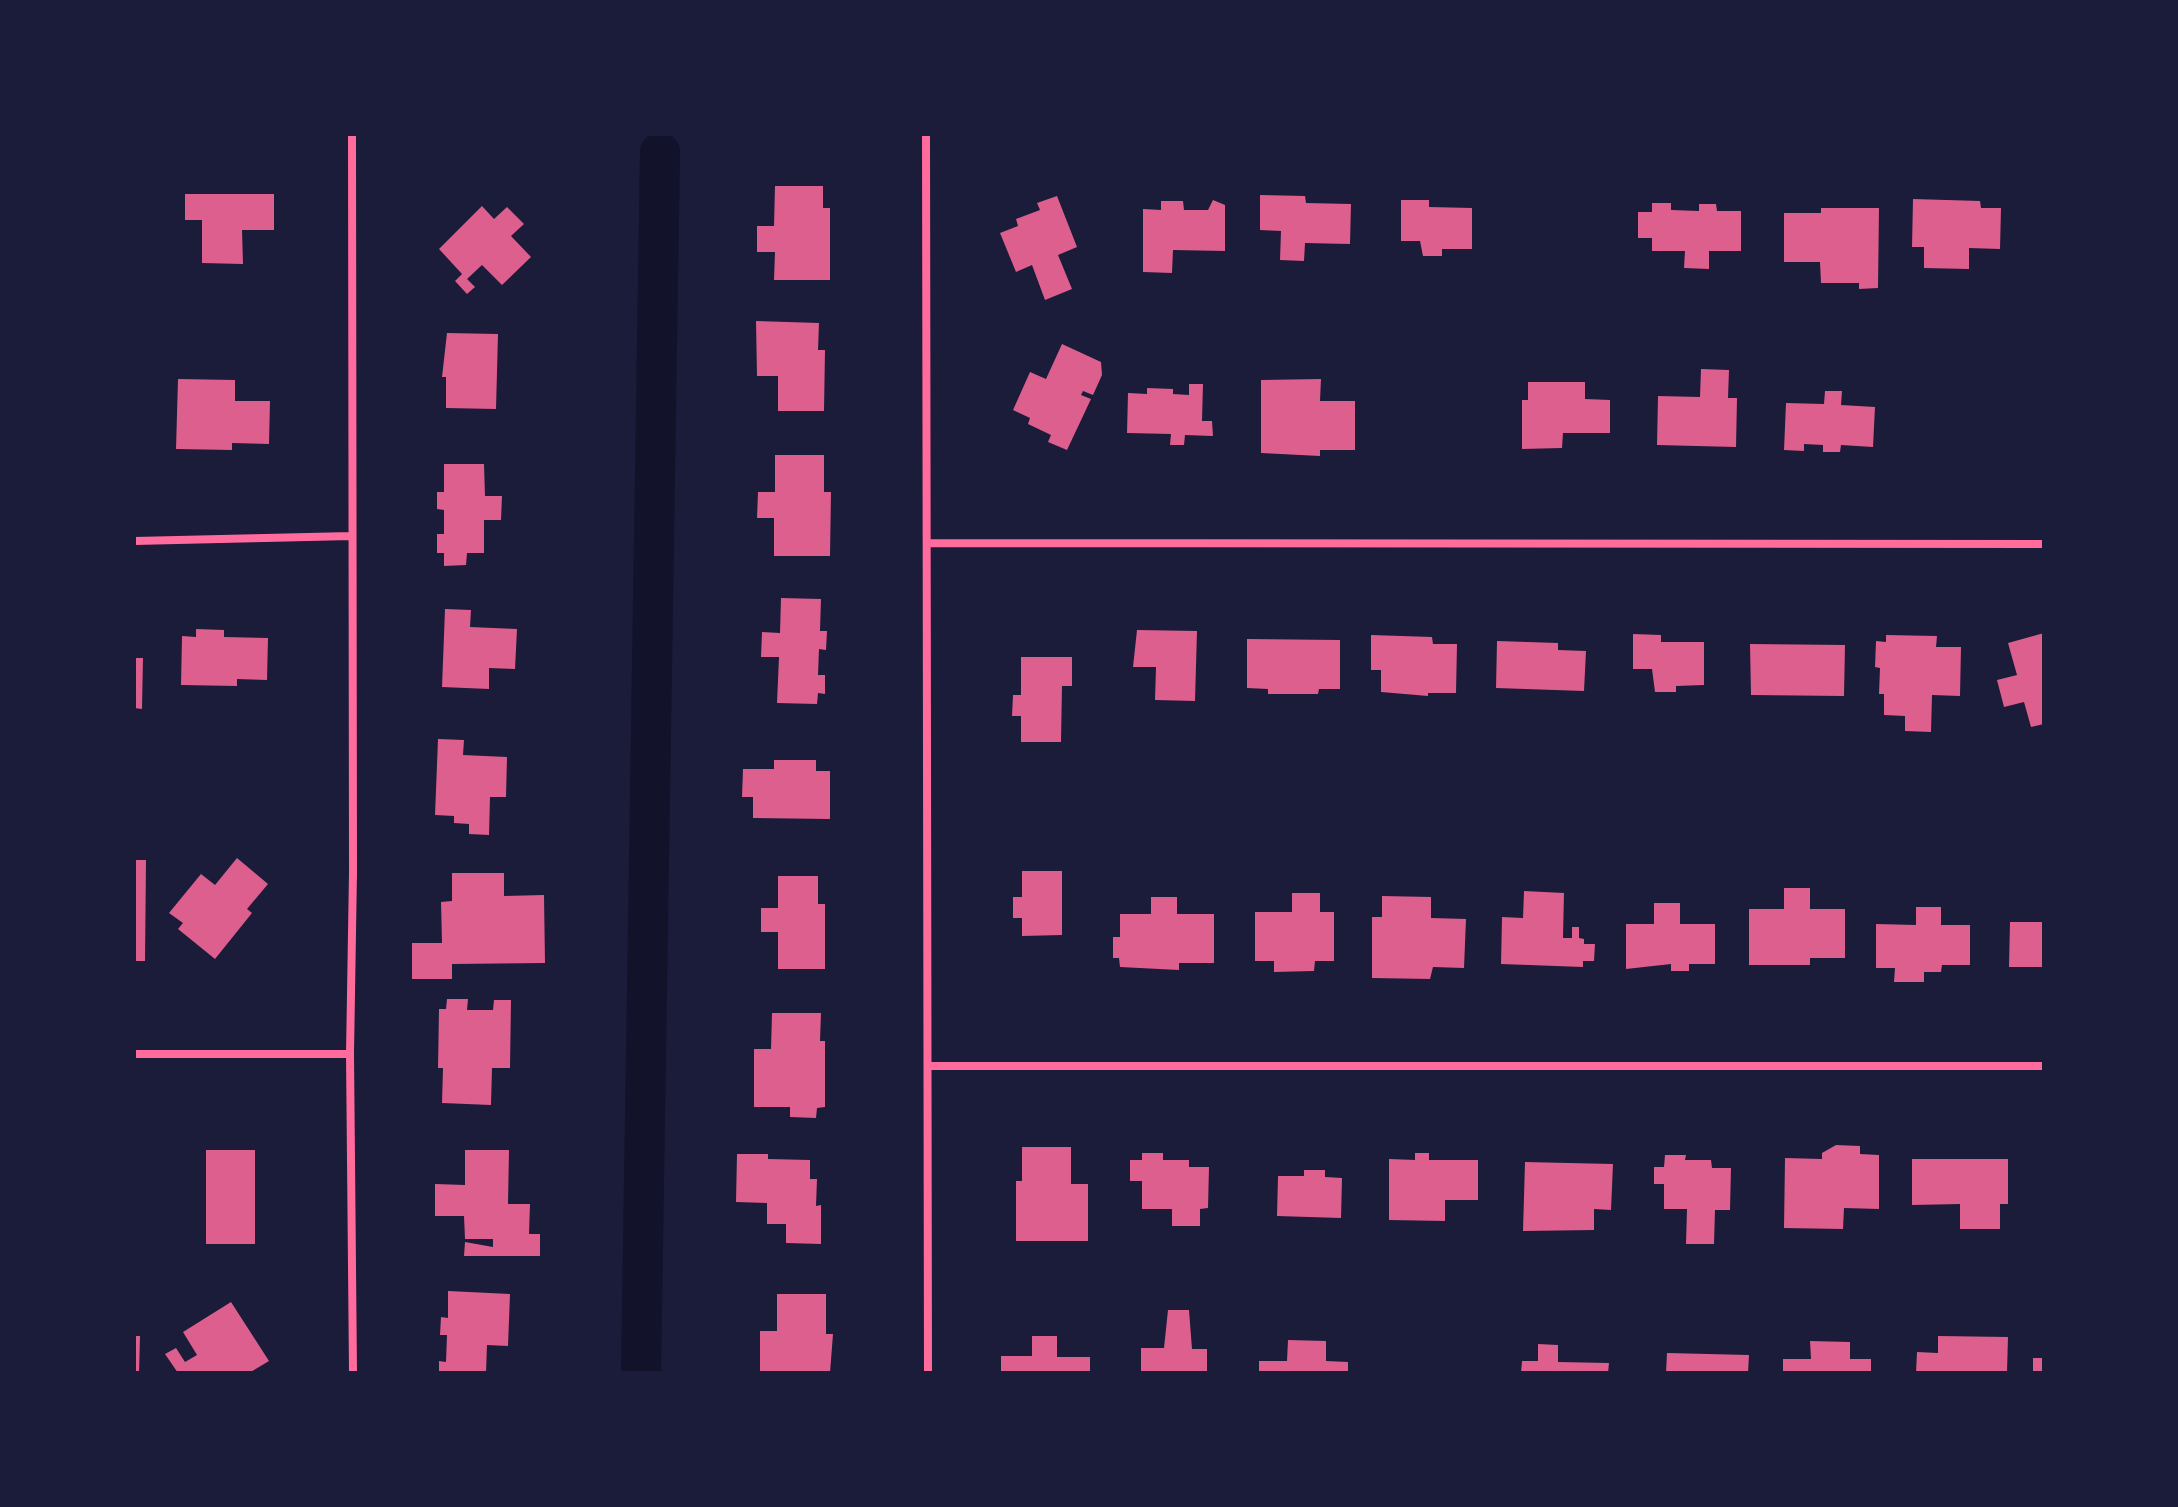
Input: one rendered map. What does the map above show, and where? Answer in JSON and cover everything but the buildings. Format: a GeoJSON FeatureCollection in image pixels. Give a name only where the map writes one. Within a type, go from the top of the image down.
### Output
{"type":"FeatureCollection","features":[{"type":"Feature","properties":{"kind":"street"},"geometry":{"type":"LineString","coordinates":[[352,134],[353,872],[350,1054],[353,1373]]}},
{"type":"Feature","properties":{"kind":"street"},"geometry":{"type":"LineString","coordinates":[[926,134],[928,1373]]}},
{"type":"Feature","properties":{"kind":"street"},"geometry":{"type":"LineString","coordinates":[[134,541],[351,536]]}},
{"type":"Feature","properties":{"kind":"street"},"geometry":{"type":"LineString","coordinates":[[927,543],[2044,544]]}},
{"type":"Feature","properties":{"kind":"street"},"geometry":{"type":"LineString","coordinates":[[134,1054],[350,1054]]}},
{"type":"Feature","properties":{"kind":"street"},"geometry":{"type":"LineString","coordinates":[[928,1066],[2044,1066]]}},
{"type":"Feature","properties":{"kind":"waterway"},"geometry":{"type":"LineString","coordinates":[[641,1373],[660,152]]}}]}
